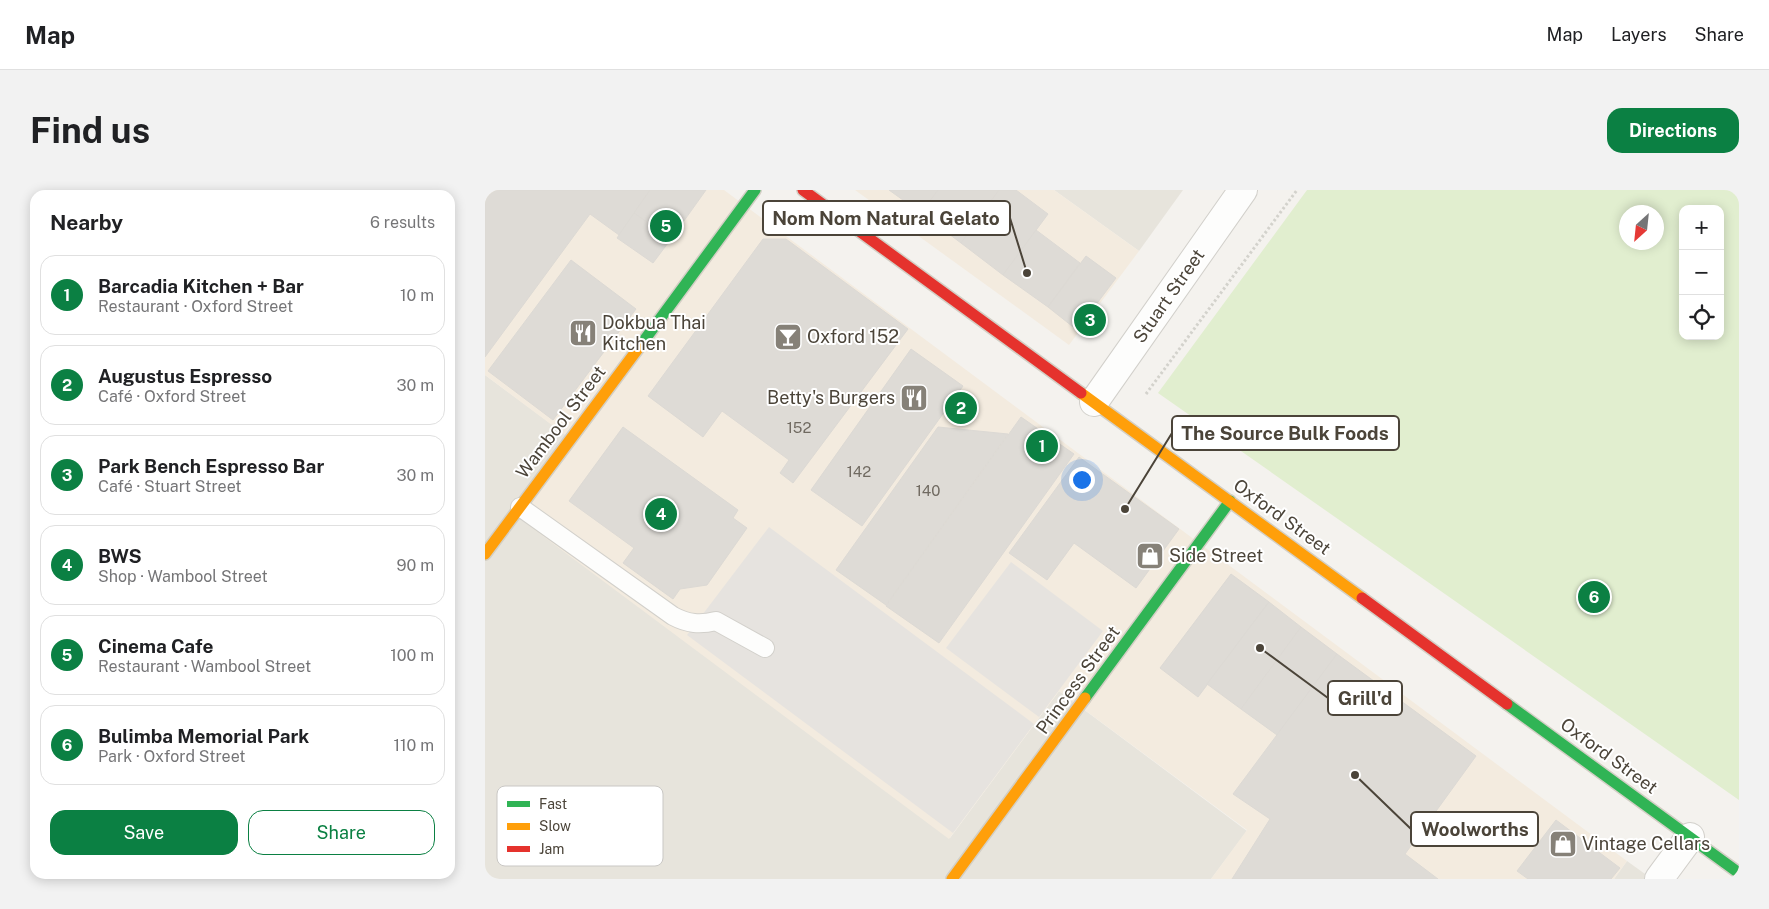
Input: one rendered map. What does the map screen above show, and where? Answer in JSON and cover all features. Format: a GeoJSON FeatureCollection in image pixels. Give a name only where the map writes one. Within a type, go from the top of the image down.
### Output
{"type":"FeatureCollection","features":[{"type":"Feature","properties":{"kind":"street","name":"Wambool Street"},"geometry":{"type":"LineString","coordinates":[[485,554],[755,190]]}},
{"type":"Feature","properties":{"kind":"street","name":"Oxford Street"},"geometry":{"type":"LineString","coordinates":[[803,190],[1739,873]]}},
{"type":"Feature","properties":{"kind":"street","name":"Stuart Street"},"geometry":{"type":"LineString","coordinates":[[1094,402],[1243,190]]}},
{"type":"Feature","properties":{"kind":"street","name":"Princess Street"},"geometry":{"type":"LineString","coordinates":[[952,879],[1230,500]]}},
{"type":"Feature","properties":{"kind":"street"},"geometry":{"type":"LineString","coordinates":[[1659,879],[1690,837]]}},
{"type":"Feature","properties":{"kind":"lane"},"geometry":{"type":"LineString","coordinates":[[520,507],[673,616],[687,623],[705,624],[716,621],[765,648]]}},
{"type":"Feature","properties":{"kind":"path"},"geometry":{"type":"LineString","coordinates":[[1147,394],[1297,190]]}},
{"type":"Feature","properties":{"kind":"shaded area"},"geometry":{"type":"Polygon","coordinates":[[[485,190],[724,190],[1627,861],[1614,879],[1211,879],[1247,830],[1059,691],[949,839],[516,516],[572,440],[485,375],[485,190]]]}},
{"type":"Feature","properties":{"kind":"shaded area"},"geometry":{"type":"Polygon","coordinates":[[[855,190],[1054,190],[1139,251],[1069,345],[855,190]]]}},
{"type":"Feature","properties":{"kind":"shaded area"},"geometry":{"type":"Polygon","coordinates":[[[1054,190],[1183,190],[1139,251],[1054,190]]]}},
{"type":"Feature","properties":{"kind":"shaded area"},"geometry":{"type":"Polygon","coordinates":[[[485,375],[573,440],[950,838],[1059,691],[1247,831],[1211,879],[485,879],[485,375]]]}},
{"type":"Feature","properties":{"kind":"shaded area"},"geometry":{"type":"Polygon","coordinates":[[[769,527],[1034,724],[953,833],[687,635],[769,527]]]}},
{"type":"Feature","properties":{"kind":"shaded area"},"geometry":{"type":"Polygon","coordinates":[[[1011,562],[1103,631],[1039,717],[946,648],[1011,562]]]}},
{"type":"Feature","properties":{"kind":"shaded area"},"geometry":{"type":"Polygon","coordinates":[[[1627,861],[1652,879],[1614,879],[1627,861]]]}},
{"type":"Feature","properties":{"kind":"green space"},"geometry":{"type":"Polygon","coordinates":[[[1307,190],[1739,190],[1739,800],[1158,393],[1307,190]]]}},
{"type":"Feature","properties":{"kind":"building"},"geometry":{"type":"Polygon","coordinates":[[[485,190],[650,190],[619,235],[590,214],[485,357],[485,190]]]}},
{"type":"Feature","properties":{"kind":"building"},"geometry":{"type":"Polygon","coordinates":[[[650,190],[706,190],[671,239],[634,213],[650,190]]]}},
{"type":"Feature","properties":{"kind":"building"},"geometry":{"type":"Polygon","coordinates":[[[889,190],[938,190],[921,213],[889,190]]]}},
{"type":"Feature","properties":{"kind":"building"},"geometry":{"type":"Polygon","coordinates":[[[938,190],[999,190],[961,243],[921,213],[938,190]]]}},
{"type":"Feature","properties":{"kind":"building"},"geometry":{"type":"Polygon","coordinates":[[[999,190],[1016,190],[1048,214],[1003,275],[961,243],[999,190]]]}},
{"type":"Feature","properties":{"kind":"building"},"geometry":{"type":"Polygon","coordinates":[[[634,213],[671,239],[653,263],[617,238],[634,213]]]}},
{"type":"Feature","properties":{"kind":"building"},"geometry":{"type":"Polygon","coordinates":[[[1036,230],[1080,263],[1048,307],[1003,275],[1036,230]]]}},
{"type":"Feature","properties":{"kind":"building"},"geometry":{"type":"Polygon","coordinates":[[[763,239],[786,239],[908,329],[793,483],[780,473],[789,460],[722,411],[703,437],[648,396],[763,239]]]}},
{"type":"Feature","properties":{"kind":"building"},"geometry":{"type":"Polygon","coordinates":[[[1086,256],[1116,278],[1077,330],[1048,307],[1086,256]]]}},
{"type":"Feature","properties":{"kind":"building"},"geometry":{"type":"Polygon","coordinates":[[[571,260],[636,309],[553,420],[488,371],[571,260]]]}},
{"type":"Feature","properties":{"kind":"building"},"geometry":{"type":"Polygon","coordinates":[[[911,349],[963,386],[862,526],[811,490],[911,349]]]}},
{"type":"Feature","properties":{"kind":"building"},"geometry":{"type":"Polygon","coordinates":[[[959,396],[973,406],[963,420],[949,410],[959,396]]]}},
{"type":"Feature","properties":{"kind":"building"},"geometry":{"type":"Polygon","coordinates":[[[1021,417],[1074,454],[939,643],[886,606],[1021,417]]]}},
{"type":"Feature","properties":{"kind":"building"},"geometry":{"type":"Polygon","coordinates":[[[623,427],[738,510],[733,518],[747,528],[707,585],[680,589],[673,599],[623,563],[634,548],[569,501],[623,427]]]}},
{"type":"Feature","properties":{"kind":"building"},"geometry":{"type":"Polygon","coordinates":[[[938,427],[1008,434],[886,605],[836,570],[938,427]]]}},
{"type":"Feature","properties":{"kind":"building"},"geometry":{"type":"Polygon","coordinates":[[[1079,457],[1179,529],[1136,588],[1074,543],[1047,580],[1009,553],[1079,457]]]}},
{"type":"Feature","properties":{"kind":"building"},"geometry":{"type":"Polygon","coordinates":[[[1231,574],[1269,602],[1198,697],[1160,668],[1231,574]]]}},
{"type":"Feature","properties":{"kind":"building"},"geometry":{"type":"Polygon","coordinates":[[[1269,602],[1301,627],[1241,709],[1207,684],[1269,602]]]}},
{"type":"Feature","properties":{"kind":"building"},"geometry":{"type":"Polygon","coordinates":[[[1301,627],[1337,654],[1277,735],[1241,709],[1301,627]]]}},
{"type":"Feature","properties":{"kind":"building"},"geometry":{"type":"Polygon","coordinates":[[[1337,654],[1476,756],[1405,854],[1438,879],[1232,879],[1270,819],[1233,794],[1337,654]]]}},
{"type":"Feature","properties":{"kind":"building","name":"Vintage Cellars"},"geometry":{"type":"Polygon","coordinates":[[[1556,820],[1620,868],[1611,879],[1528,879],[1517,871],[1556,820]]]}},
{"type":"Feature","properties":{"kind":"traffic: fast"},"geometry":{"type":"LineString","coordinates":[[640,346],[755,190]]}},
{"type":"Feature","properties":{"kind":"traffic: fast"},"geometry":{"type":"LineString","coordinates":[[1085,698],[1230,501]]}},
{"type":"Feature","properties":{"kind":"traffic: fast"},"geometry":{"type":"LineString","coordinates":[[1507,704],[1739,873]]}},
{"type":"Feature","properties":{"kind":"traffic: slow"},"geometry":{"type":"LineString","coordinates":[[485,554],[640,346]]}},
{"type":"Feature","properties":{"kind":"traffic: slow"},"geometry":{"type":"LineString","coordinates":[[1081,393],[1362,598]]}},
{"type":"Feature","properties":{"kind":"traffic: slow"},"geometry":{"type":"LineString","coordinates":[[952,879],[1085,698]]}},
{"type":"Feature","properties":{"kind":"traffic: jam"},"geometry":{"type":"LineString","coordinates":[[803,190],[1081,393]]}},
{"type":"Feature","properties":{"kind":"traffic: jam"},"geometry":{"type":"LineString","coordinates":[[1362,598],[1507,704]]}},
{"type":"Feature","properties":{"kind":"place","name":"Cinema Cafe"},"geometry":{"type":"Point","coordinates":[666,226]}},
{"type":"Feature","properties":{"kind":"place","name":"Nom Nom Natural Gelato"},"geometry":{"type":"Point","coordinates":[1027,273]}},
{"type":"Feature","properties":{"kind":"place","name":"Park Bench Espresso Bar"},"geometry":{"type":"Point","coordinates":[1090,320]}},
{"type":"Feature","properties":{"kind":"place","name":"Dokbua Thai Kitchen"},"geometry":{"type":"Point","coordinates":[583,333]}},
{"type":"Feature","properties":{"kind":"place","name":"Oxford 152"},"geometry":{"type":"Point","coordinates":[788,337]}},
{"type":"Feature","properties":{"kind":"place","name":"Betty's Burgers"},"geometry":{"type":"Point","coordinates":[914,398]}},
{"type":"Feature","properties":{"kind":"place","name":"Augustus Espresso"},"geometry":{"type":"Point","coordinates":[961,408]}},
{"type":"Feature","properties":{"kind":"place","name":"Barcadia Kitchen + Bar"},"geometry":{"type":"Point","coordinates":[1042,446]}},
{"type":"Feature","properties":{"kind":"place","name":"The Source Bulk Foods"},"geometry":{"type":"Point","coordinates":[1125,509]}},
{"type":"Feature","properties":{"kind":"place","name":"BWS"},"geometry":{"type":"Point","coordinates":[661,514]}},
{"type":"Feature","properties":{"kind":"place","name":"Side Street"},"geometry":{"type":"Point","coordinates":[1150,556]}},
{"type":"Feature","properties":{"kind":"place","name":"Bulimba Memorial Park"},"geometry":{"type":"Point","coordinates":[1594,597]}},
{"type":"Feature","properties":{"kind":"place","name":"Grill'd"},"geometry":{"type":"Point","coordinates":[1260,648]}},
{"type":"Feature","properties":{"kind":"place","name":"Woolworths"},"geometry":{"type":"Point","coordinates":[1355,775]}},
{"type":"Feature","properties":{"kind":"place","name":"Vintage Cellars"},"geometry":{"type":"Point","coordinates":[1563,844]}}]}
